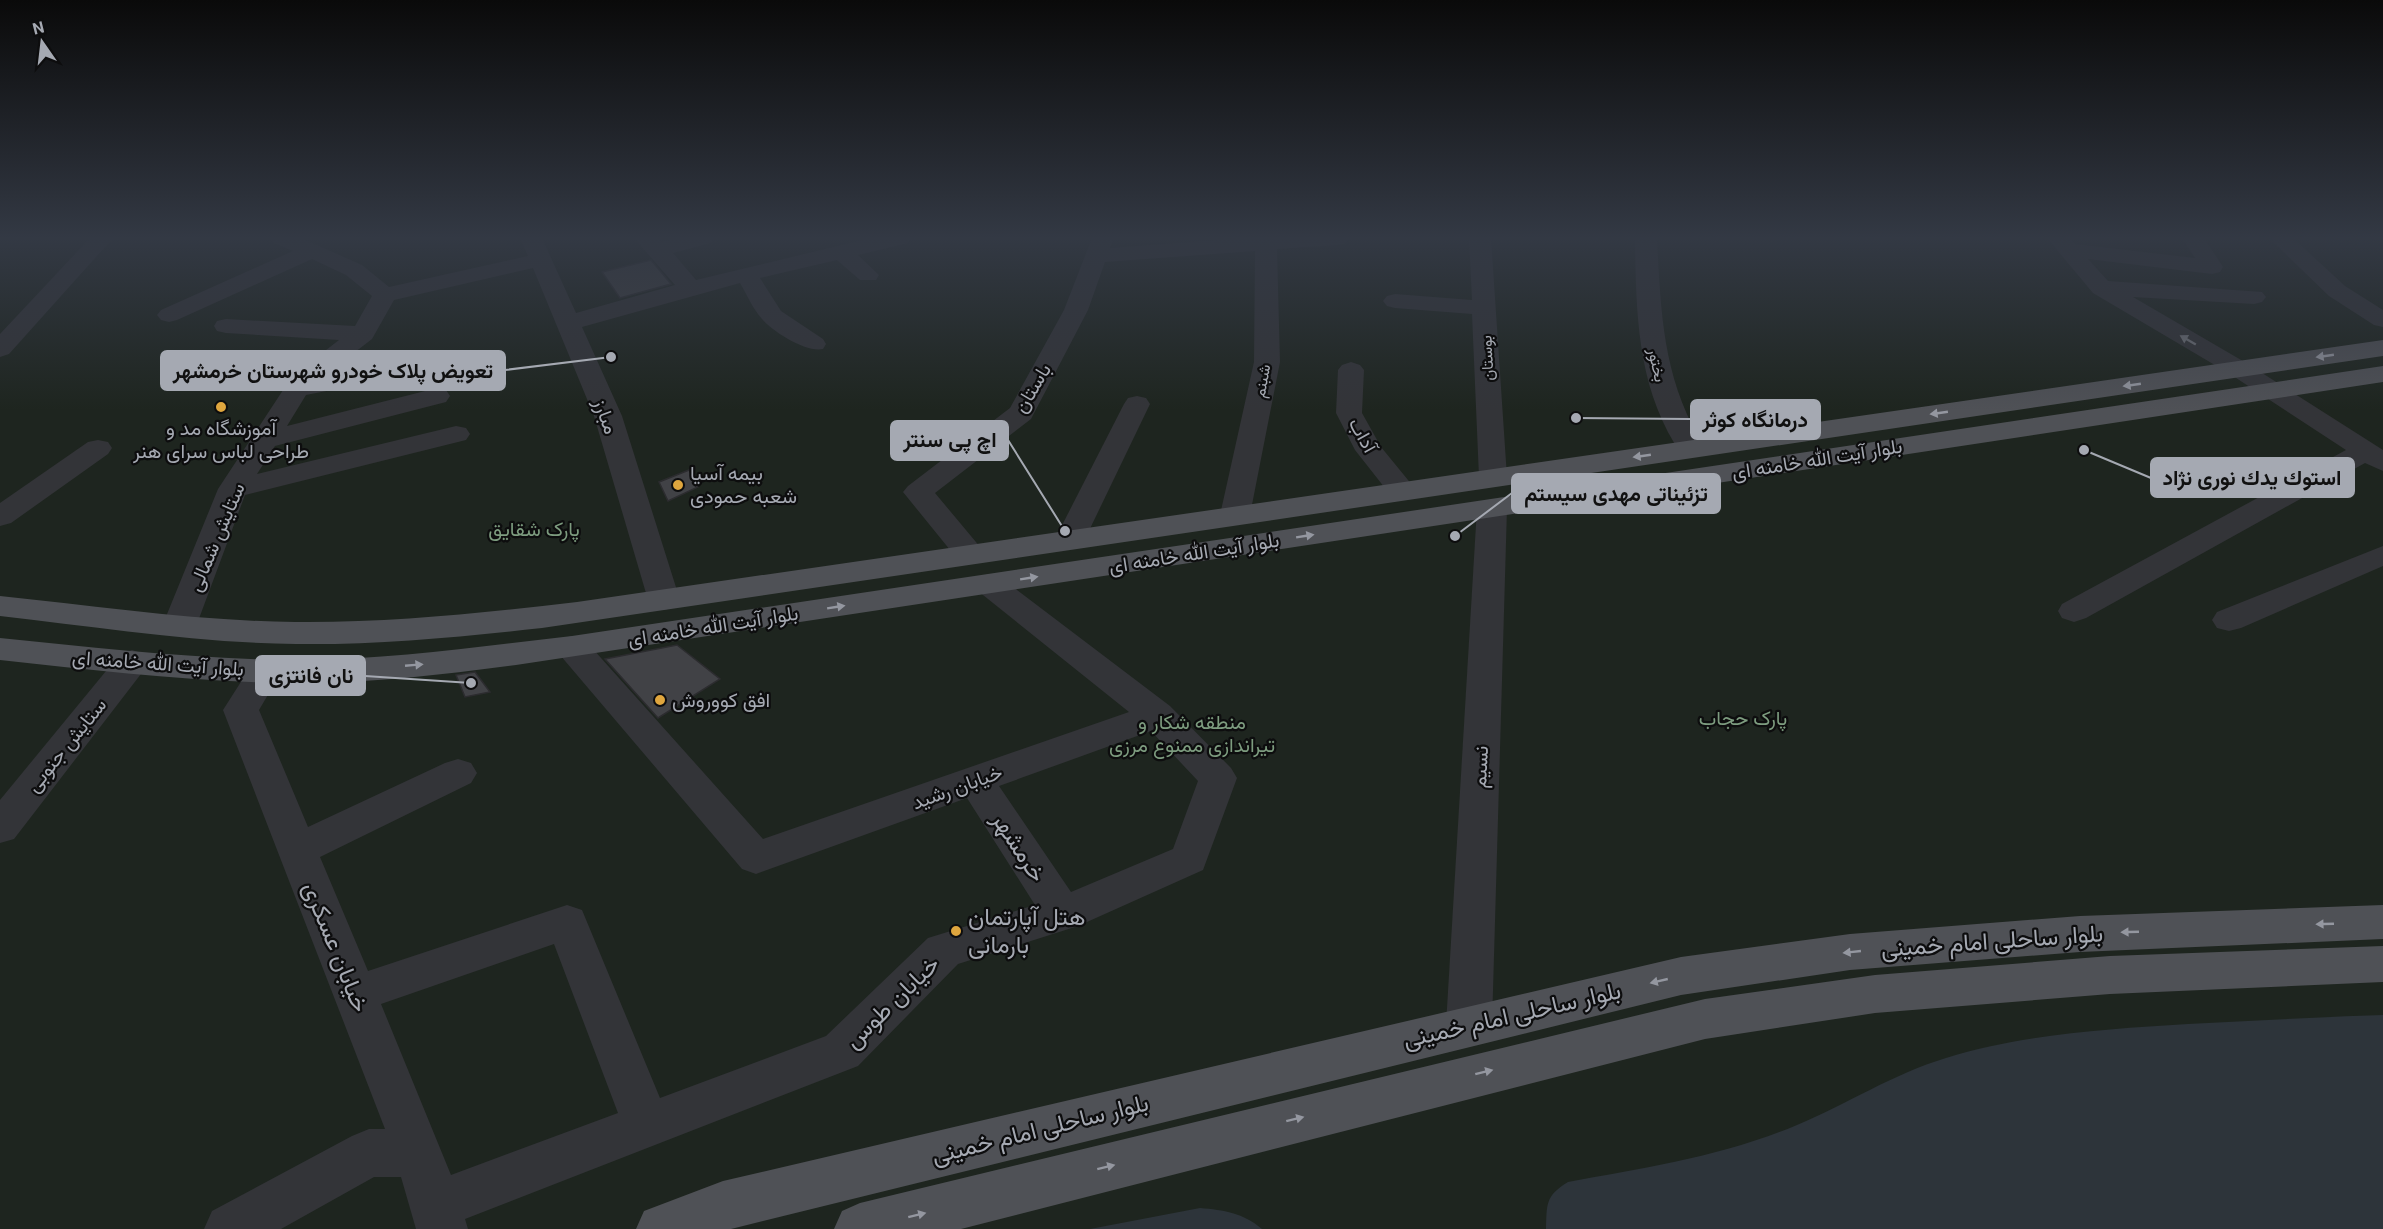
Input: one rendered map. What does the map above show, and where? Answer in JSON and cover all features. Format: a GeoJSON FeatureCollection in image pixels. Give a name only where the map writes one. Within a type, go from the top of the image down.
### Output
{"type":"FeatureCollection","features":[{"type":"Feature","properties":{"kind":"main road","name":"بلوار آیت الله خامنه ای"},"geometry":{"type":"LineString","coordinates":[[0,606],[293,633],[368,633],[441,629],[664,600],[980,569],[1070,539],[1401,491],[1493,493],[1692,448],[2383,348]]}},
{"type":"Feature","properties":{"kind":"main road","name":"بلوار آیت الله خامنه ای"},"geometry":{"type":"LineString","coordinates":[[2,651],[265,671],[349,670],[572,647],[980,569],[1493,493],[2270,391],[2383,374]]}},
{"type":"Feature","properties":{"kind":"main road","name":"بلوار ساحلی امام خمینی"},"geometry":{"type":"LineString","coordinates":[[662,1229],[723,1206],[1469,1025],[1681,976],[1850,952],[2080,933],[2383,922]]}},
{"type":"Feature","properties":{"kind":"main road"},"geometry":{"type":"LineString","coordinates":[[2080,933],[2110,975]]}},
{"type":"Feature","properties":{"kind":"main road","name":"بلوار ساحلی امام خمینی"},"geometry":{"type":"LineString","coordinates":[[860,1229],[1705,1018],[1875,994],[2110,975],[2383,964]]}},
{"type":"Feature","properties":{"kind":"street"},"geometry":{"type":"LineString","coordinates":[[0,349],[49,295]]}},
{"type":"Feature","properties":{"kind":"street"},"geometry":{"type":"LineString","coordinates":[[170,315],[214,295]]}},
{"type":"Feature","properties":{"kind":"street","name":"ستایش شمالی"},"geometry":{"type":"LineString","coordinates":[[180,624],[233,489],[296,390],[308,376],[363,333],[385,295]]}},
{"type":"Feature","properties":{"kind":"street","name":"مبارز"},"geometry":{"type":"LineString","coordinates":[[555,295],[608,416],[664,600]]}},
{"type":"Feature","properties":{"kind":"street"},"geometry":{"type":"LineString","coordinates":[[567,323],[654,308],[677,295]]}},
{"type":"Feature","properties":{"kind":"street"},"geometry":{"type":"LineString","coordinates":[[759,295],[772,316],[814,344]]}},
{"type":"Feature","properties":{"kind":"street","name":"باستان"},"geometry":{"type":"LineString","coordinates":[[980,569],[918,492],[1021,413],[1082,295]]}},
{"type":"Feature","properties":{"kind":"street","name":"شبنم"},"geometry":{"type":"LineString","coordinates":[[1235,515],[1267,362],[1270,295]]}},
{"type":"Feature","properties":{"kind":"street","name":"بوستان"},"geometry":{"type":"LineString","coordinates":[[1483,295],[1493,493]]}},
{"type":"Feature","properties":{"kind":"street","name":"بختور"},"geometry":{"type":"LineString","coordinates":[[1648,295],[1657,371],[1669,411],[1692,448]]}},
{"type":"Feature","properties":{"kind":"street"},"geometry":{"type":"LineString","coordinates":[[2114,295],[2239,369],[2374,456]]}},
{"type":"Feature","properties":{"kind":"street"},"geometry":{"type":"LineString","coordinates":[[2226,295],[2254,297]]}},
{"type":"Feature","properties":{"kind":"street"},"geometry":{"type":"LineString","coordinates":[[2344,295],[2383,320]]}},
{"type":"Feature","properties":{"kind":"street"},"geometry":{"type":"LineString","coordinates":[[1395,301],[1484,308]]}},
{"type":"Feature","properties":{"kind":"street"},"geometry":{"type":"LineString","coordinates":[[0,320],[28,318]]}},
{"type":"Feature","properties":{"kind":"street"},"geometry":{"type":"LineString","coordinates":[[226,326],[363,333]]}},
{"type":"Feature","properties":{"kind":"street"},"geometry":{"type":"LineString","coordinates":[[296,390],[414,367]]}},
{"type":"Feature","properties":{"kind":"street","name":"آداب"},"geometry":{"type":"LineString","coordinates":[[1351,370],[1349,413],[1369,450],[1401,491]]}},
{"type":"Feature","properties":{"kind":"street"},"geometry":{"type":"LineString","coordinates":[[264,440],[437,396]]}},
{"type":"Feature","properties":{"kind":"street"},"geometry":{"type":"LineString","coordinates":[[1070,539],[1137,404]]}},
{"type":"Feature","properties":{"kind":"street"},"geometry":{"type":"LineString","coordinates":[[233,489],[456,434]]}},
{"type":"Feature","properties":{"kind":"street"},"geometry":{"type":"LineString","coordinates":[[0,518],[98,448]]}},
{"type":"Feature","properties":{"kind":"street"},"geometry":{"type":"LineString","coordinates":[[2074,611],[2374,456]]}},
{"type":"Feature","properties":{"kind":"street","name":"نسیم"},"geometry":{"type":"LineString","coordinates":[[1469,1025],[1493,493]]}},
{"type":"Feature","properties":{"kind":"street"},"geometry":{"type":"LineString","coordinates":[[2229,620],[2383,555]]}},
{"type":"Feature","properties":{"kind":"street","name":"خیابان طوس"},"geometry":{"type":"LineString","coordinates":[[439,1217],[646,1126],[842,1051],[943,951],[1063,914],[1189,859],[1218,778],[1157,715],[980,569]]}},
{"type":"Feature","properties":{"kind":"street","name":"خیابان رشید"},"geometry":{"type":"LineString","coordinates":[[572,647],[756,858],[1157,715]]}},
{"type":"Feature","properties":{"kind":"street","name":"ستایش جنوبی"},"geometry":{"type":"LineString","coordinates":[[0,828],[132,662]]}},
{"type":"Feature","properties":{"kind":"street","name":"خیابان عسکری"},"geometry":{"type":"LineString","coordinates":[[265,671],[241,710],[419,1153],[439,1217]]}},
{"type":"Feature","properties":{"kind":"street"},"geometry":{"type":"LineString","coordinates":[[297,850],[458,773]]}},
{"type":"Feature","properties":{"kind":"street","name":"خرمشهر"},"geometry":{"type":"LineString","coordinates":[[975,780],[1063,914]]}},
{"type":"Feature","properties":{"kind":"street"},"geometry":{"type":"LineString","coordinates":[[355,994],[567,922],[646,1126]]}},
{"type":"Feature","properties":{"kind":"street"},"geometry":{"type":"LineString","coordinates":[[230,1229],[369,1153],[419,1153]]}},
{"type":"Feature","properties":{"kind":"green space","name":"منطقه شکار و تیراندازی ممنوع مرزی"},"geometry":{"type":"Polygon","coordinates":[[[0,295],[2383,295],[2383,1229],[0,1229],[0,295]]]}},
{"type":"Feature","properties":{"kind":"shaded area"},"geometry":{"type":"Polygon","coordinates":[[[2383,1015],[2383,1229],[1546,1229],[1551,1196],[1568,1182],[1684,1160],[1769,1136],[1816,1117],[1907,1072],[1975,1050],[2035,1038],[2097,1031],[2188,1024],[2383,1015]]]}},
{"type":"Feature","properties":{"kind":"shaded area"},"geometry":{"type":"Polygon","coordinates":[[[1200,1208],[1233,1213],[1248,1219],[1262,1229],[1090,1229],[1200,1208]]]}},
{"type":"Feature","properties":{"kind":"building","name":"بیمه آسیا شعبه حمودی"},"geometry":{"type":"Polygon","coordinates":[[[689,470],[698,487],[668,501],[659,482],[689,470]]]}},
{"type":"Feature","properties":{"kind":"building","name":"افق کووروش"},"geometry":{"type":"Polygon","coordinates":[[[677,645],[720,679],[658,718],[605,659],[677,645]]]}},
{"type":"Feature","properties":{"kind":"building"},"geometry":{"type":"Polygon","coordinates":[[[475,672],[490,692],[465,697],[456,675],[475,672]]]}},
{"type":"Feature","properties":{"kind":"place","name":"تعویض پلاک خودرو شهرستان خرمشهر"},"geometry":{"type":"Point","coordinates":[611,357]}},
{"type":"Feature","properties":{"kind":"place","name":"آموزشگاه مد و طراحی لباس سرای هنر"},"geometry":{"type":"Point","coordinates":[221,407]}},
{"type":"Feature","properties":{"kind":"place","name":"درمانگاه کوثر"},"geometry":{"type":"Point","coordinates":[1576,418]}},
{"type":"Feature","properties":{"kind":"place","name":"استوك يدك نوری نژاد"},"geometry":{"type":"Point","coordinates":[2084,450]}},
{"type":"Feature","properties":{"kind":"place","name":"بیمه آسیا شعبه حمودی"},"geometry":{"type":"Point","coordinates":[678,485]}},
{"type":"Feature","properties":{"kind":"place","name":"اچ پی سنتر"},"geometry":{"type":"Point","coordinates":[1065,531]}},
{"type":"Feature","properties":{"kind":"place","name":"تزئیناتی مهدی سیستم"},"geometry":{"type":"Point","coordinates":[1455,536]}},
{"type":"Feature","properties":{"kind":"place","name":"نان فانتزی"},"geometry":{"type":"Point","coordinates":[471,683]}},
{"type":"Feature","properties":{"kind":"place","name":"افق کووروش"},"geometry":{"type":"Point","coordinates":[660,700]}},
{"type":"Feature","properties":{"kind":"place","name":"هتل آپارتمان بارمانی"},"geometry":{"type":"Point","coordinates":[956,931]}},
{"type":"Feature","properties":{"kind":"park label","name":"پارک شقایق"},"geometry":{"type":"Point","coordinates":[534,529]}},
{"type":"Feature","properties":{"kind":"park label","name":"پارک حجاب"},"geometry":{"type":"Point","coordinates":[1743,718]}}]}
